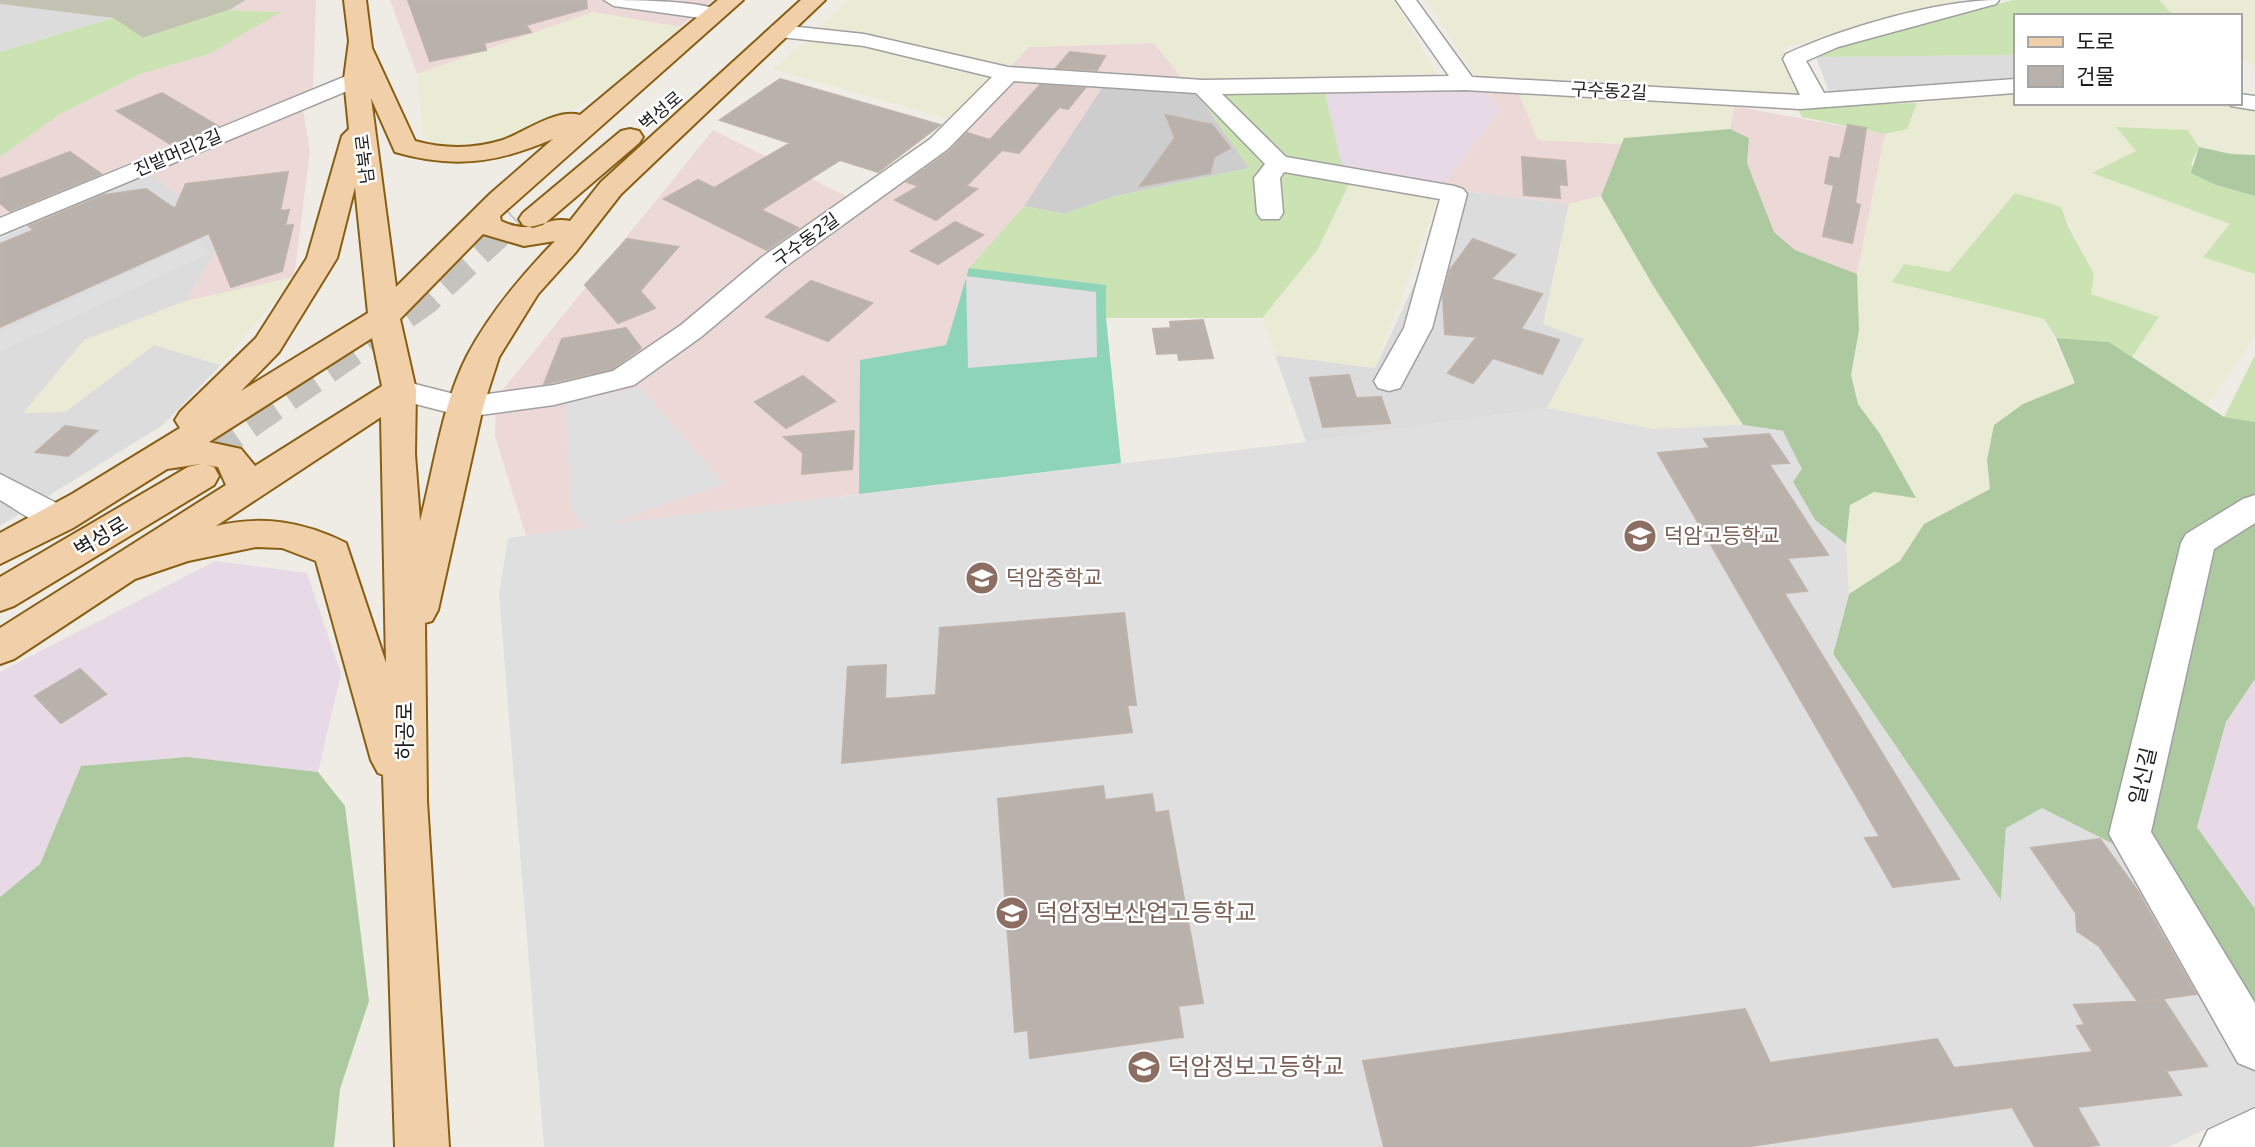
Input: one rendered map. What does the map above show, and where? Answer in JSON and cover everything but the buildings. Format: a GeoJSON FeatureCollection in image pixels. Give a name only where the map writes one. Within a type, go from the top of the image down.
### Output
{"type":"FeatureCollection","features":[{"type":"Feature","properties":{"kind":"main road","name":"남북로"},"geometry":{"type":"LineString","coordinates":[[355,0],[360,41],[356,79],[384,317]]}},
{"type":"Feature","properties":{"kind":"main road","name":"벽성로"},"geometry":{"type":"LineString","coordinates":[[511,217],[756,0]]}},
{"type":"Feature","properties":{"kind":"main road","name":"벽성로"},"geometry":{"type":"LineString","coordinates":[[511,217],[788,0]]}},
{"type":"Feature","properties":{"kind":"main road"},"geometry":{"type":"LineString","coordinates":[[406,663],[466,407],[483,357],[526,289],[611,188],[814,0]]}},
{"type":"Feature","properties":{"kind":"main road"},"geometry":{"type":"LineString","coordinates":[[0,551],[60,519],[179,469],[384,317],[511,217],[619,94],[724,7]]}},
{"type":"Feature","properties":{"kind":"main road"},"geometry":{"type":"LineString","coordinates":[[360,41],[404,146],[426,154],[456,157],[491,153],[526,143],[619,94]]}},
{"type":"Feature","properties":{"kind":"main road"},"geometry":{"type":"LineString","coordinates":[[60,519],[148,457],[209,406],[268,345],[322,258],[360,117]]}},
{"type":"Feature","properties":{"kind":"main road"},"geometry":{"type":"LineString","coordinates":[[511,217],[487,225],[511,237],[545,236],[590,216]]}},
{"type":"Feature","properties":{"kind":"main road","name":"하공로"},"geometry":{"type":"LineString","coordinates":[[384,317],[399,390],[397,454],[401,487],[406,663],[405,801],[422,1147]]}},
{"type":"Feature","properties":{"kind":"main road"},"geometry":{"type":"LineString","coordinates":[[0,648],[399,390]]}},
{"type":"Feature","properties":{"kind":"main road"},"geometry":{"type":"LineString","coordinates":[[179,469],[194,451],[229,457],[241,473],[245,490]]}},
{"type":"Feature","properties":{"kind":"main road","name":"벽성로"},"geometry":{"type":"LineString","coordinates":[[0,579],[179,469]]}},
{"type":"Feature","properties":{"kind":"main road","name":"벽성로"},"geometry":{"type":"LineString","coordinates":[[0,596],[179,469]]}},
{"type":"Feature","properties":{"kind":"main road"},"geometry":{"type":"LineString","coordinates":[[122,569],[200,544],[242,534],[275,531],[317,542],[333,553],[405,801]]}},
{"type":"Feature","properties":{"kind":"street"},"geometry":{"type":"LineString","coordinates":[[614,0],[724,7]]}},
{"type":"Feature","properties":{"kind":"street"},"geometry":{"type":"LineString","coordinates":[[1406,0],[1465,83]]}},
{"type":"Feature","properties":{"kind":"street"},"geometry":{"type":"LineString","coordinates":[[1817,101],[1794,60],[1830,42],[1989,0]]}},
{"type":"Feature","properties":{"kind":"street"},"geometry":{"type":"LineString","coordinates":[[780,31],[864,40],[1008,74]]}},
{"type":"Feature","properties":{"kind":"street","name":"구수동2길"},"geometry":{"type":"LineString","coordinates":[[399,390],[466,407],[554,395],[622,378],[691,331],[772,264],[939,144],[1008,74],[1203,87],[1465,83],[1817,101],[2014,86]]}},
{"type":"Feature","properties":{"kind":"street","name":"진밭머리2길"},"geometry":{"type":"LineString","coordinates":[[0,227],[356,79]]}},
{"type":"Feature","properties":{"kind":"street"},"geometry":{"type":"LineString","coordinates":[[1203,87],[1278,163],[1454,194],[1418,328],[1389,381]]}},
{"type":"Feature","properties":{"kind":"street"},"geometry":{"type":"LineString","coordinates":[[1270,213],[1267,178],[1278,163]]}},
{"type":"Feature","properties":{"kind":"street"},"geometry":{"type":"LineString","coordinates":[[0,485],[60,519]]}},
{"type":"Feature","properties":{"kind":"street","name":"일신길"},"geometry":{"type":"LineString","coordinates":[[2255,507],[2198,543],[2130,834],[2255,1047]]}},
{"type":"Feature","properties":{"kind":"street"},"geometry":{"type":"LineString","coordinates":[[2224,1147],[2255,1133]]}},
{"type":"Feature","properties":{"kind":"shaded area"},"geometry":{"type":"Polygon","coordinates":[[[0,0],[246,0],[229,10],[143,38],[113,18],[0,4],[0,0]]]}},
{"type":"Feature","properties":{"kind":"shaded area"},"geometry":{"type":"Polygon","coordinates":[[[246,0],[316,0],[313,88],[0,216],[0,157],[60,114],[140,74],[209,54],[280,12],[229,10],[246,0]]]}},
{"type":"Feature","properties":{"kind":"shaded area"},"geometry":{"type":"Polygon","coordinates":[[[390,0],[713,0],[680,27],[593,12],[417,74],[390,0]]]}},
{"type":"Feature","properties":{"kind":"shaded area"},"geometry":{"type":"Polygon","coordinates":[[[847,0],[1394,0],[1437,74],[1184,81],[1154,43],[1029,47],[1007,71],[877,37],[819,28],[847,0]]]}},
{"type":"Feature","properties":{"kind":"shaded area"},"geometry":{"type":"Polygon","coordinates":[[[1426,0],[1961,0],[1783,48],[1800,96],[1475,76],[1426,0]]]}},
{"type":"Feature","properties":{"kind":"shaded area"},"geometry":{"type":"Polygon","coordinates":[[[2157,0],[2255,0],[2255,66],[2241,59],[2241,14],[2172,14],[2157,0]]]}},
{"type":"Feature","properties":{"kind":"shaded area"},"geometry":{"type":"Polygon","coordinates":[[[0,4],[113,18],[0,52],[0,4]]]}},
{"type":"Feature","properties":{"kind":"shaded area"},"geometry":{"type":"Polygon","coordinates":[[[593,12],[680,27],[609,89],[516,139],[440,146],[423,137],[417,74],[593,12]]]}},
{"type":"Feature","properties":{"kind":"shaded area"},"geometry":{"type":"Polygon","coordinates":[[[807,41],[866,46],[992,76],[952,120],[772,69],[807,41]]]}},
{"type":"Feature","properties":{"kind":"shaded area"},"geometry":{"type":"Polygon","coordinates":[[[1154,43],[1184,81],[1104,85],[1024,206],[969,268],[946,345],[861,360],[859,494],[526,536],[495,436],[496,398],[713,130],[864,205],[920,165],[1029,47],[1154,43]]]}},
{"type":"Feature","properties":{"kind":"shaded area"},"geometry":{"type":"Polygon","coordinates":[[[2014,55],[2014,82],[1832,100],[1816,57],[2014,55]]]}},
{"type":"Feature","properties":{"kind":"shaded area"},"geometry":{"type":"Polygon","coordinates":[[[1104,85],[1196,92],[1249,168],[1116,196],[1064,214],[1024,206],[1104,85]]]}},
{"type":"Feature","properties":{"kind":"shaded area"},"geometry":{"type":"Polygon","coordinates":[[[1324,89],[1480,91],[1489,96],[1499,110],[1445,183],[1344,175],[1324,89]]]}},
{"type":"Feature","properties":{"kind":"shaded area"},"geometry":{"type":"Polygon","coordinates":[[[1480,91],[1519,94],[1538,140],[1622,144],[1601,196],[1569,204],[1458,190],[1445,183],[1499,110],[1489,96],[1480,91]]]}},
{"type":"Feature","properties":{"kind":"shaded area"},"geometry":{"type":"Polygon","coordinates":[[[1519,94],[1734,106],[1730,129],[1625,138],[1622,144],[1538,140],[1519,94]]]}},
{"type":"Feature","properties":{"kind":"shaded area"},"geometry":{"type":"Polygon","coordinates":[[[2014,94],[2014,105],[2231,105],[2255,109],[2255,155],[2231,154],[2199,147],[2188,130],[2117,127],[2137,151],[2092,173],[2230,224],[2203,257],[2255,274],[2255,336],[2207,406],[2132,357],[2159,317],[2090,294],[2094,274],[2061,207],[2015,193],[1949,272],[1904,264],[1892,282],[2044,319],[2075,383],[2023,404],[1987,460],[1990,489],[1924,524],[1900,561],[1849,594],[1846,544],[1850,505],[1874,492],[1916,497],[1880,434],[1858,405],[1851,375],[1859,330],[1857,274],[1885,134],[1907,129],[1917,103],[2014,94]]]}},
{"type":"Feature","properties":{"kind":"shaded area"},"geometry":{"type":"Polygon","coordinates":[[[1734,106],[1885,134],[1857,274],[1795,250],[1774,232],[1747,163],[1749,138],[1730,129],[1734,106]]]}},
{"type":"Feature","properties":{"kind":"shaded area"},"geometry":{"type":"Polygon","coordinates":[[[303,110],[310,151],[294,277],[186,301],[228,231],[150,174],[303,110]]]}},
{"type":"Feature","properties":{"kind":"shaded area"},"geometry":{"type":"Polygon","coordinates":[[[150,174],[228,231],[186,301],[84,340],[65,412],[154,345],[221,365],[163,425],[0,526],[0,238],[150,174]]]}},
{"type":"Feature","properties":{"kind":"shaded area"},"geometry":{"type":"Polygon","coordinates":[[[1350,182],[1438,198],[1375,368],[1275,355],[1262,318],[1318,249],[1350,182]]]}},
{"type":"Feature","properties":{"kind":"shaded area"},"geometry":{"type":"Polygon","coordinates":[[[1458,190],[1569,204],[1544,324],[1584,339],[1547,408],[1306,442],[1275,355],[1375,368],[1458,190]]]}},
{"type":"Feature","properties":{"kind":"shaded area"},"geometry":{"type":"Polygon","coordinates":[[[1601,196],[1654,287],[1743,425],[1653,429],[1547,408],[1584,339],[1543,324],[1569,204],[1601,196]]]}},
{"type":"Feature","properties":{"kind":"shaded area"},"geometry":{"type":"Polygon","coordinates":[[[201,240],[208,254],[0,352],[0,332],[201,240]]]}},
{"type":"Feature","properties":{"kind":"shaded area"},"geometry":{"type":"Polygon","coordinates":[[[966,276],[1096,292],[1097,357],[968,368],[966,276]]]}},
{"type":"Feature","properties":{"kind":"shaded area"},"geometry":{"type":"Polygon","coordinates":[[[294,277],[221,365],[154,345],[65,412],[23,413],[84,340],[186,301],[294,277]]]}},
{"type":"Feature","properties":{"kind":"shaded area"},"geometry":{"type":"Polygon","coordinates":[[[640,387],[724,484],[607,524],[1306,442],[1547,408],[1653,429],[1743,425],[1783,431],[1802,469],[1793,482],[1815,520],[1846,544],[1849,594],[1833,654],[2001,900],[2006,828],[2042,808],[2171,873],[2255,1015],[2255,1106],[2168,1147],[544,1147],[499,594],[508,538],[585,528],[571,508],[565,403],[640,387]]]}},
{"type":"Feature","properties":{"kind":"shaded area"},"geometry":{"type":"Polygon","coordinates":[[[215,561],[307,573],[341,674],[318,772],[187,757],[81,766],[40,864],[0,897],[0,672],[215,561]]]}},
{"type":"Feature","properties":{"kind":"shaded area"},"geometry":{"type":"Polygon","coordinates":[[[2255,679],[2255,909],[2197,827],[2226,722],[2255,679]]]}},
{"type":"Feature","properties":{"kind":"green space"},"geometry":{"type":"Polygon","coordinates":[[[2013,0],[2159,0],[2172,14],[2014,14],[2014,55],[1816,57],[1838,47],[2013,0]]]}},
{"type":"Feature","properties":{"kind":"green space"},"geometry":{"type":"Polygon","coordinates":[[[229,10],[281,12],[209,54],[140,74],[60,114],[0,157],[0,52],[113,18],[143,38],[229,10]]]}},
{"type":"Feature","properties":{"kind":"green space"},"geometry":{"type":"Polygon","coordinates":[[[1324,89],[1341,162],[1350,182],[1318,249],[1262,318],[1106,318],[1106,285],[969,268],[1024,206],[1064,214],[1116,196],[1249,168],[1196,92],[1324,89]]]}},
{"type":"Feature","properties":{"kind":"green space"},"geometry":{"type":"Polygon","coordinates":[[[1917,103],[1907,129],[1885,134],[1802,117],[1797,107],[1917,103]]]}},
{"type":"Feature","properties":{"kind":"green space"},"geometry":{"type":"Polygon","coordinates":[[[2116,127],[2188,130],[2199,147],[2191,164],[2216,185],[2255,196],[2255,274],[2203,257],[2230,224],[2092,173],[2136,151],[2116,127]]]}},
{"type":"Feature","properties":{"kind":"green space"},"geometry":{"type":"Polygon","coordinates":[[[1730,129],[1749,138],[1747,163],[1774,232],[1795,250],[1857,274],[1859,330],[1851,375],[1858,404],[1880,434],[1916,498],[1874,492],[1850,505],[1846,544],[1815,520],[1793,482],[1783,431],[1743,425],[1654,287],[1601,196],[1624,138],[1730,129]]]}},
{"type":"Feature","properties":{"kind":"green space"},"geometry":{"type":"Polygon","coordinates":[[[2199,147],[2231,154],[2255,155],[2255,196],[2216,185],[2191,173],[2199,147]]]}},
{"type":"Feature","properties":{"kind":"green space"},"geometry":{"type":"Polygon","coordinates":[[[2015,193],[2061,207],[2069,228],[2094,274],[2091,294],[2159,317],[2132,357],[2109,342],[2056,338],[2044,319],[1892,282],[1904,264],[1949,272],[2015,193]]]}},
{"type":"Feature","properties":{"kind":"green space"},"geometry":{"type":"Polygon","coordinates":[[[969,268],[1106,285],[1106,318],[1121,463],[859,494],[860,360],[946,345],[969,268]]]}},
{"type":"Feature","properties":{"kind":"green space"},"geometry":{"type":"Polygon","coordinates":[[[2056,338],[2109,342],[2224,417],[2255,422],[2255,679],[2226,722],[2197,827],[2255,909],[2255,1015],[2006,828],[2001,901],[1833,654],[1849,594],[1900,561],[1924,524],[1990,489],[1987,460],[1994,425],[2023,404],[2075,383],[2056,338]]]}},
{"type":"Feature","properties":{"kind":"green space"},"geometry":{"type":"Polygon","coordinates":[[[2255,355],[2255,422],[2224,417],[2255,355]]]}},
{"type":"Feature","properties":{"kind":"green space"},"geometry":{"type":"Polygon","coordinates":[[[187,757],[318,772],[345,806],[369,1001],[340,1089],[334,1147],[0,1147],[0,897],[40,864],[81,766],[187,757]]]}},
{"type":"Feature","properties":{"kind":"tunnel"},"geometry":{"type":"LineString","coordinates":[[208,451],[425,299],[514,217]]}},
{"type":"Feature","properties":{"kind":"tunnel"},"geometry":{"type":"LineString","coordinates":[[178,472],[210,449]]}},
{"type":"Feature","properties":{"kind":"place","name":"덕암고등학교"},"geometry":{"type":"Point","coordinates":[1640,536]}},
{"type":"Feature","properties":{"kind":"place","name":"덕암중학교"},"geometry":{"type":"Point","coordinates":[982,578]}},
{"type":"Feature","properties":{"kind":"place","name":"덕암정보산업고등학교"},"geometry":{"type":"Point","coordinates":[1012,913]}},
{"type":"Feature","properties":{"kind":"place","name":"덕암정보고등학교"},"geometry":{"type":"Point","coordinates":[1144,1067]}}]}
